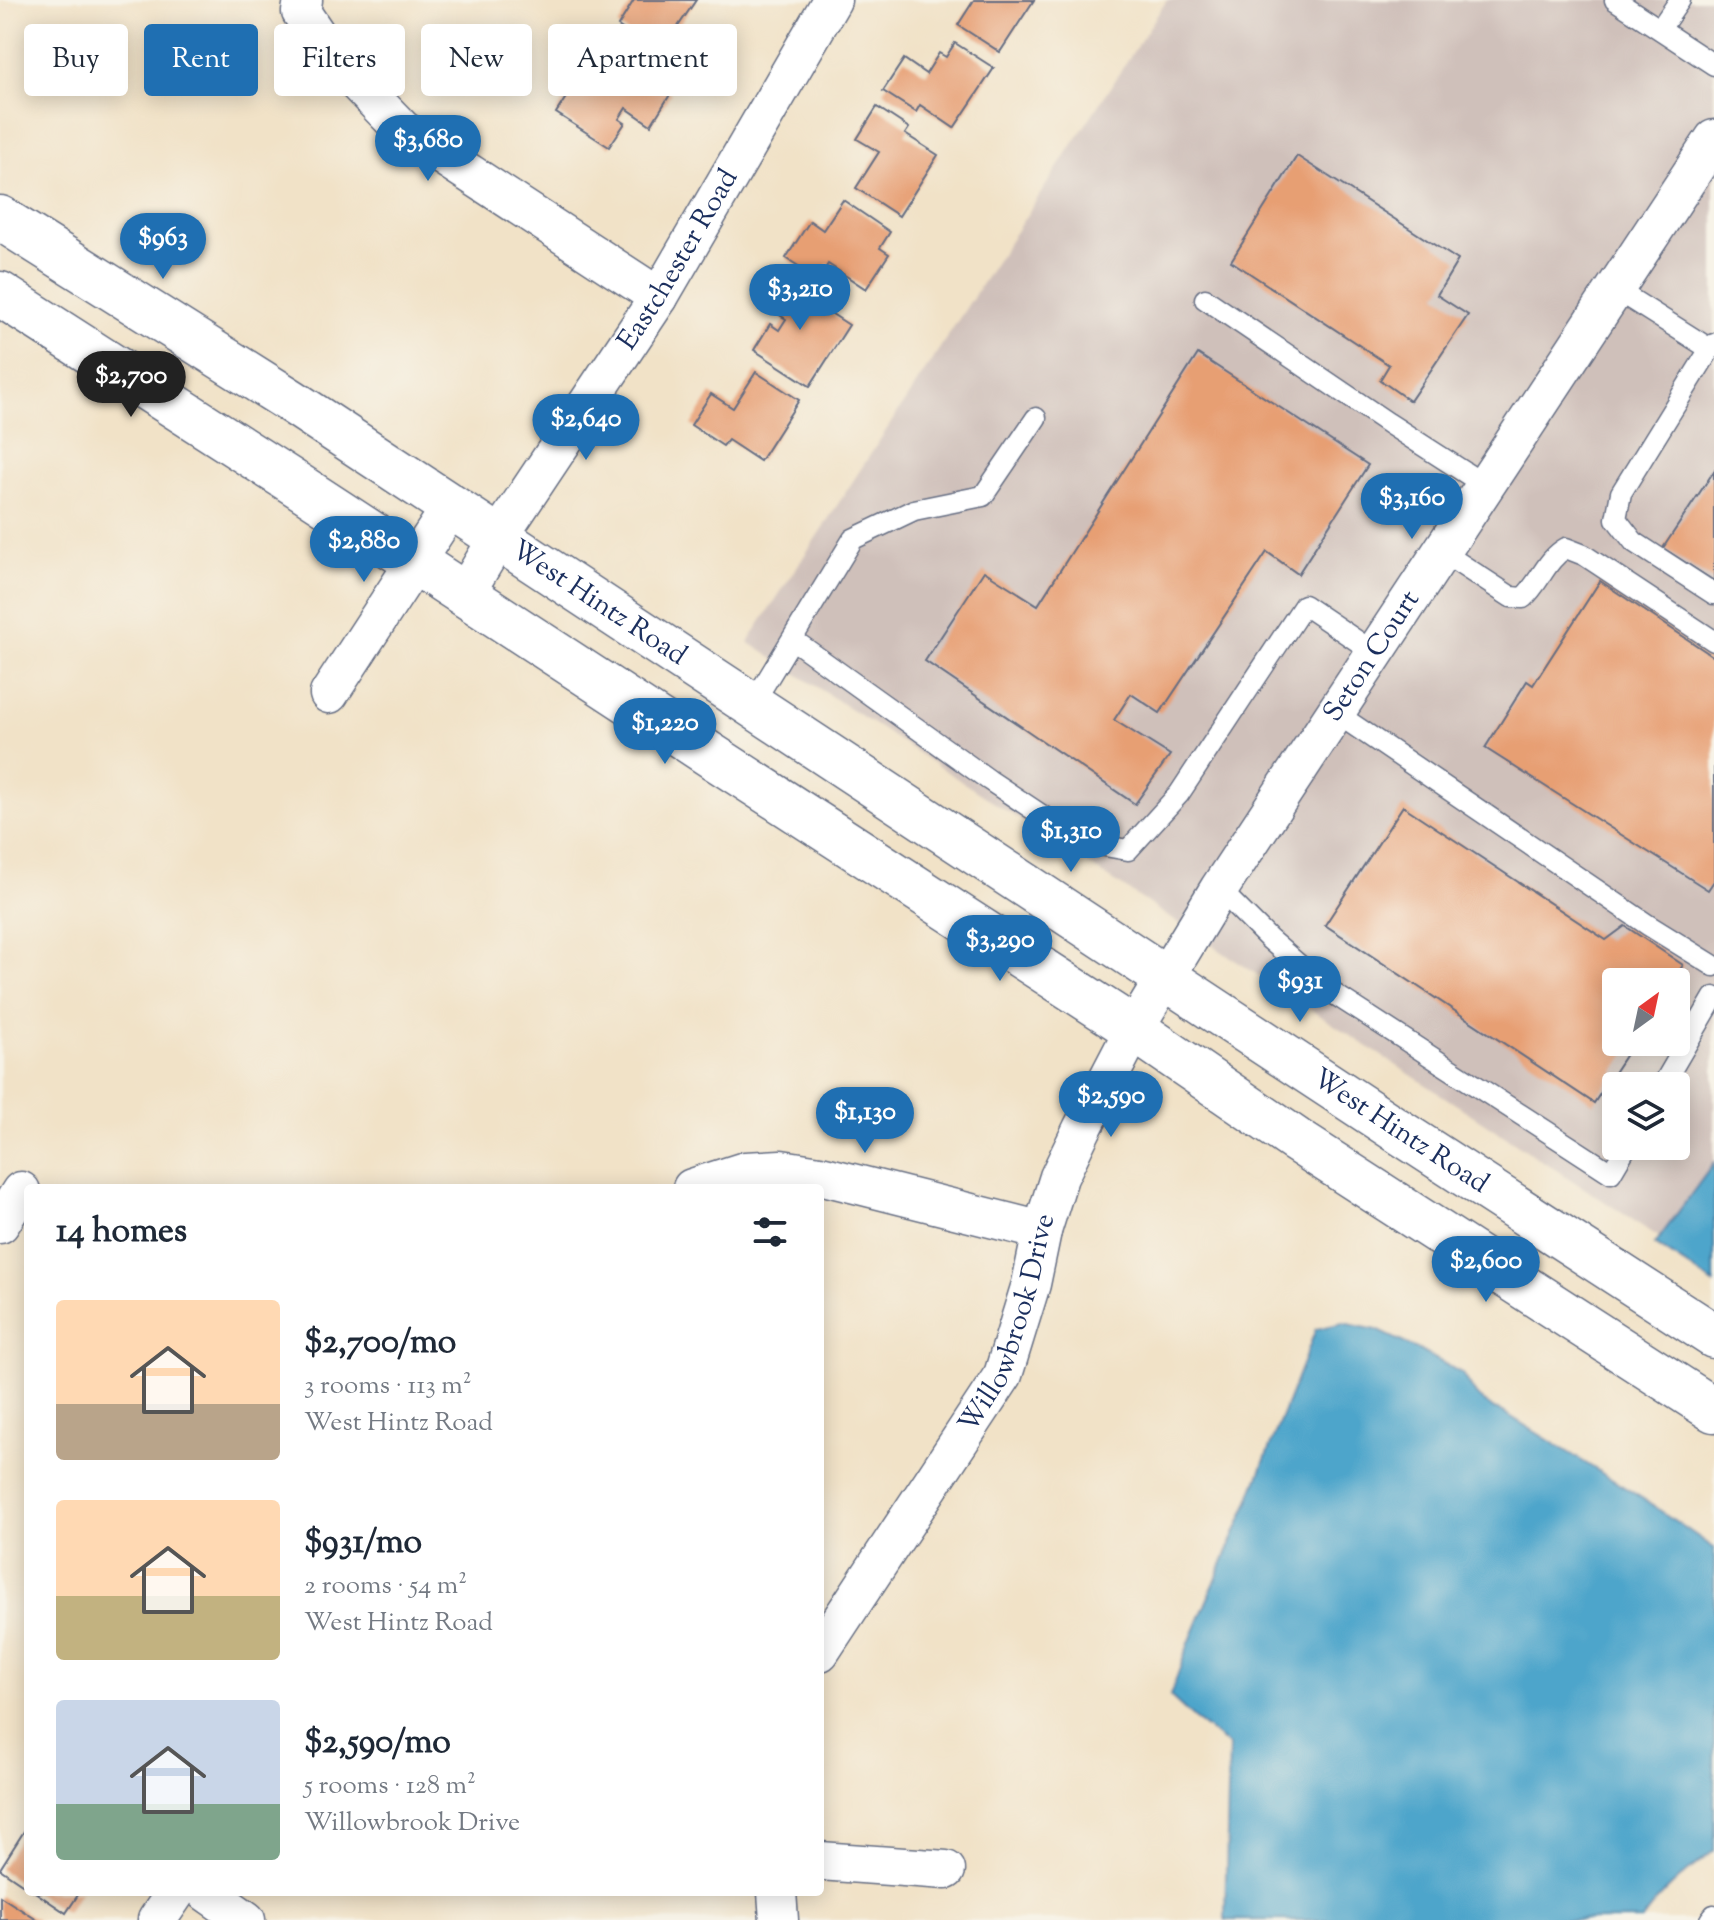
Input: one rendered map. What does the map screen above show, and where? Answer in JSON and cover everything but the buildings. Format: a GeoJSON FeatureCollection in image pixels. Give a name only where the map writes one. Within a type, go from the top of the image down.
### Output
{"type":"FeatureCollection","features":[{"type":"Feature","properties":{"kind":"main road","name":"West Hintz Road"},"geometry":{"type":"LineString","coordinates":[[0,218],[291,401],[1714,1336]]}},
{"type":"Feature","properties":{"kind":"main road"},"geometry":{"type":"LineString","coordinates":[[0,294],[1134,1029],[1296,1140],[1714,1410]]}},
{"type":"Feature","properties":{"kind":"street"},"geometry":{"type":"LineString","coordinates":[[303,0],[301,12],[330,55],[403,130],[659,297]]}},
{"type":"Feature","properties":{"kind":"street","name":"Eastchester Road"},"geometry":{"type":"LineString","coordinates":[[464,595],[498,538],[659,297],[832,0]]}},
{"type":"Feature","properties":{"kind":"street","name":"Seton Court"},"geometry":{"type":"LineString","coordinates":[[1166,977],[1219,889],[1714,139]]}},
{"type":"Feature","properties":{"kind":"street"},"geometry":{"type":"LineString","coordinates":[[329,694],[451,507]]}},
{"type":"Feature","properties":{"kind":"street","name":"Willowbrook Drive"},"geometry":{"type":"LineString","coordinates":[[824,1646],[1003,1375],[1059,1177],[1134,1029],[1166,977]]}},
{"type":"Feature","properties":{"kind":"street"},"geometry":{"type":"LineString","coordinates":[[704,1184],[745,1171],[781,1169],[820,1175],[1042,1231]]}},
{"type":"Feature","properties":{"kind":"street"},"geometry":{"type":"LineString","coordinates":[[0,1224],[16,1187]]}},
{"type":"Feature","properties":{"kind":"street"},"geometry":{"type":"LineString","coordinates":[[824,1861],[946,1870]]}},
{"type":"Feature","properties":{"kind":"street"},"geometry":{"type":"LineString","coordinates":[[157,1920],[173,1896]]}},
{"type":"Feature","properties":{"kind":"street"},"geometry":{"type":"LineString","coordinates":[[212,1896],[246,1920]]}},
{"type":"Feature","properties":{"kind":"street"},"geometry":{"type":"LineString","coordinates":[[777,1896],[779,1920]]}},
{"type":"Feature","properties":{"kind":"lane"},"geometry":{"type":"LineString","coordinates":[[1615,0],[1714,65]]}},
{"type":"Feature","properties":{"kind":"lane"},"geometry":{"type":"LineString","coordinates":[[1660,29],[1680,0]]}},
{"type":"Feature","properties":{"kind":"lane"},"geometry":{"type":"LineString","coordinates":[[1615,289],[1712,346],[1621,493],[1616,519],[1634,542],[1714,594]]}},
{"type":"Feature","properties":{"kind":"lane"},"geometry":{"type":"LineString","coordinates":[[1205,299],[1486,486]]}},
{"type":"Feature","properties":{"kind":"lane"},"geometry":{"type":"LineString","coordinates":[[752,705],[853,539],[914,510],[983,496],[1036,418]]}},
{"type":"Feature","properties":{"kind":"lane"},"geometry":{"type":"LineString","coordinates":[[1442,552],[1511,597],[1523,598],[1555,554],[1566,548],[1584,555],[1714,641]]}},
{"type":"Feature","properties":{"kind":"lane"},"geometry":{"type":"LineString","coordinates":[[792,639],[989,780],[1082,842],[1128,850],[1179,794],[1304,605],[1375,653]]}},
{"type":"Feature","properties":{"kind":"lane"},"geometry":{"type":"LineString","coordinates":[[1336,713],[1648,925],[1714,966]]}},
{"type":"Feature","properties":{"kind":"lane"},"geometry":{"type":"LineString","coordinates":[[1219,889],[1269,939],[1328,990],[1611,1173],[1619,1160]]}},
{"type":"Feature","properties":{"kind":"lane"},"geometry":{"type":"LineString","coordinates":[[1670,1072],[1714,997]]}},
{"type":"Feature","properties":{"kind":"lane"},"geometry":{"type":"LineString","coordinates":[[1710,1920],[1714,1915]]}},
{"type":"Feature","properties":{"kind":"shaded area"},"geometry":{"type":"Polygon","coordinates":[[[1167,0],[1714,0],[1714,1273],[748,642],[1167,0]]]}},
{"type":"Feature","properties":{"kind":"water"},"geometry":{"type":"Polygon","coordinates":[[[1714,1163],[1714,1284],[1655,1244],[1714,1163]]]}},
{"type":"Feature","properties":{"kind":"water"},"geometry":{"type":"Polygon","coordinates":[[[1343,1323],[1377,1330],[1463,1374],[1476,1395],[1494,1409],[1645,1500],[1714,1548],[1714,1851],[1675,1882],[1642,1920],[1225,1920],[1229,1746],[1170,1696],[1316,1329],[1343,1323]]]}}]}
